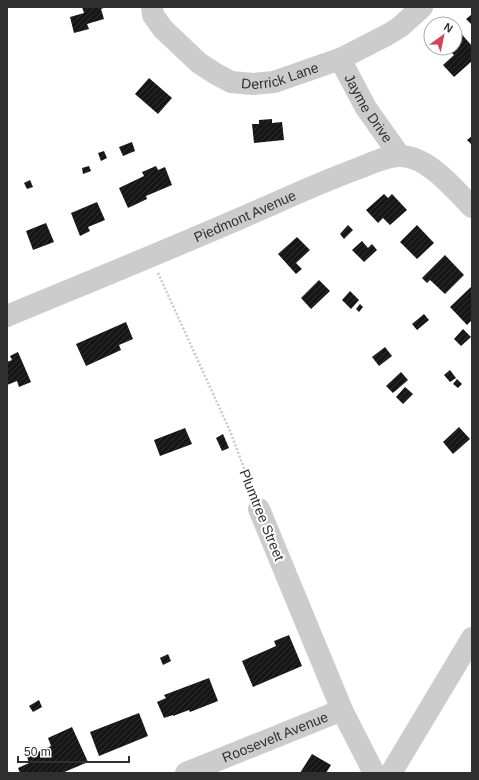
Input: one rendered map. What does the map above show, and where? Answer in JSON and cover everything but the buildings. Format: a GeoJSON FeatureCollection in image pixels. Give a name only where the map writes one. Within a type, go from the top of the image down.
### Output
{"type":"FeatureCollection","features":[{"type":"Feature","properties":{"kind":"street","name":"Derrick Lane"},"geometry":{"type":"LineString","coordinates":[[152,7],[154,15],[163,30],[199,63],[231,82],[252,84],[274,82],[340,58],[400,27],[422,7]]}},
{"type":"Feature","properties":{"kind":"street","name":"Jayme Drive"},"geometry":{"type":"LineString","coordinates":[[340,58],[366,108],[400,156]]}},
{"type":"Feature","properties":{"kind":"street","name":"Piedmont Avenue"},"geometry":{"type":"LineString","coordinates":[[7,316],[333,178],[389,157],[410,157],[422,161],[433,169],[472,207]]}},
{"type":"Feature","properties":{"kind":"street","name":"Plumtree Street"},"geometry":{"type":"LineString","coordinates":[[259,510],[342,710],[374,773]]}},
{"type":"Feature","properties":{"kind":"street"},"geometry":{"type":"LineString","coordinates":[[391,773],[472,638]]}},
{"type":"Feature","properties":{"kind":"street","name":"Roosevelt Avenue"},"geometry":{"type":"LineString","coordinates":[[186,773],[342,710]]}},
{"type":"Feature","properties":{"kind":"path","name":"Plumtree Street"},"geometry":{"type":"LineString","coordinates":[[149,257],[163,283],[230,431],[259,510]]}}]}
